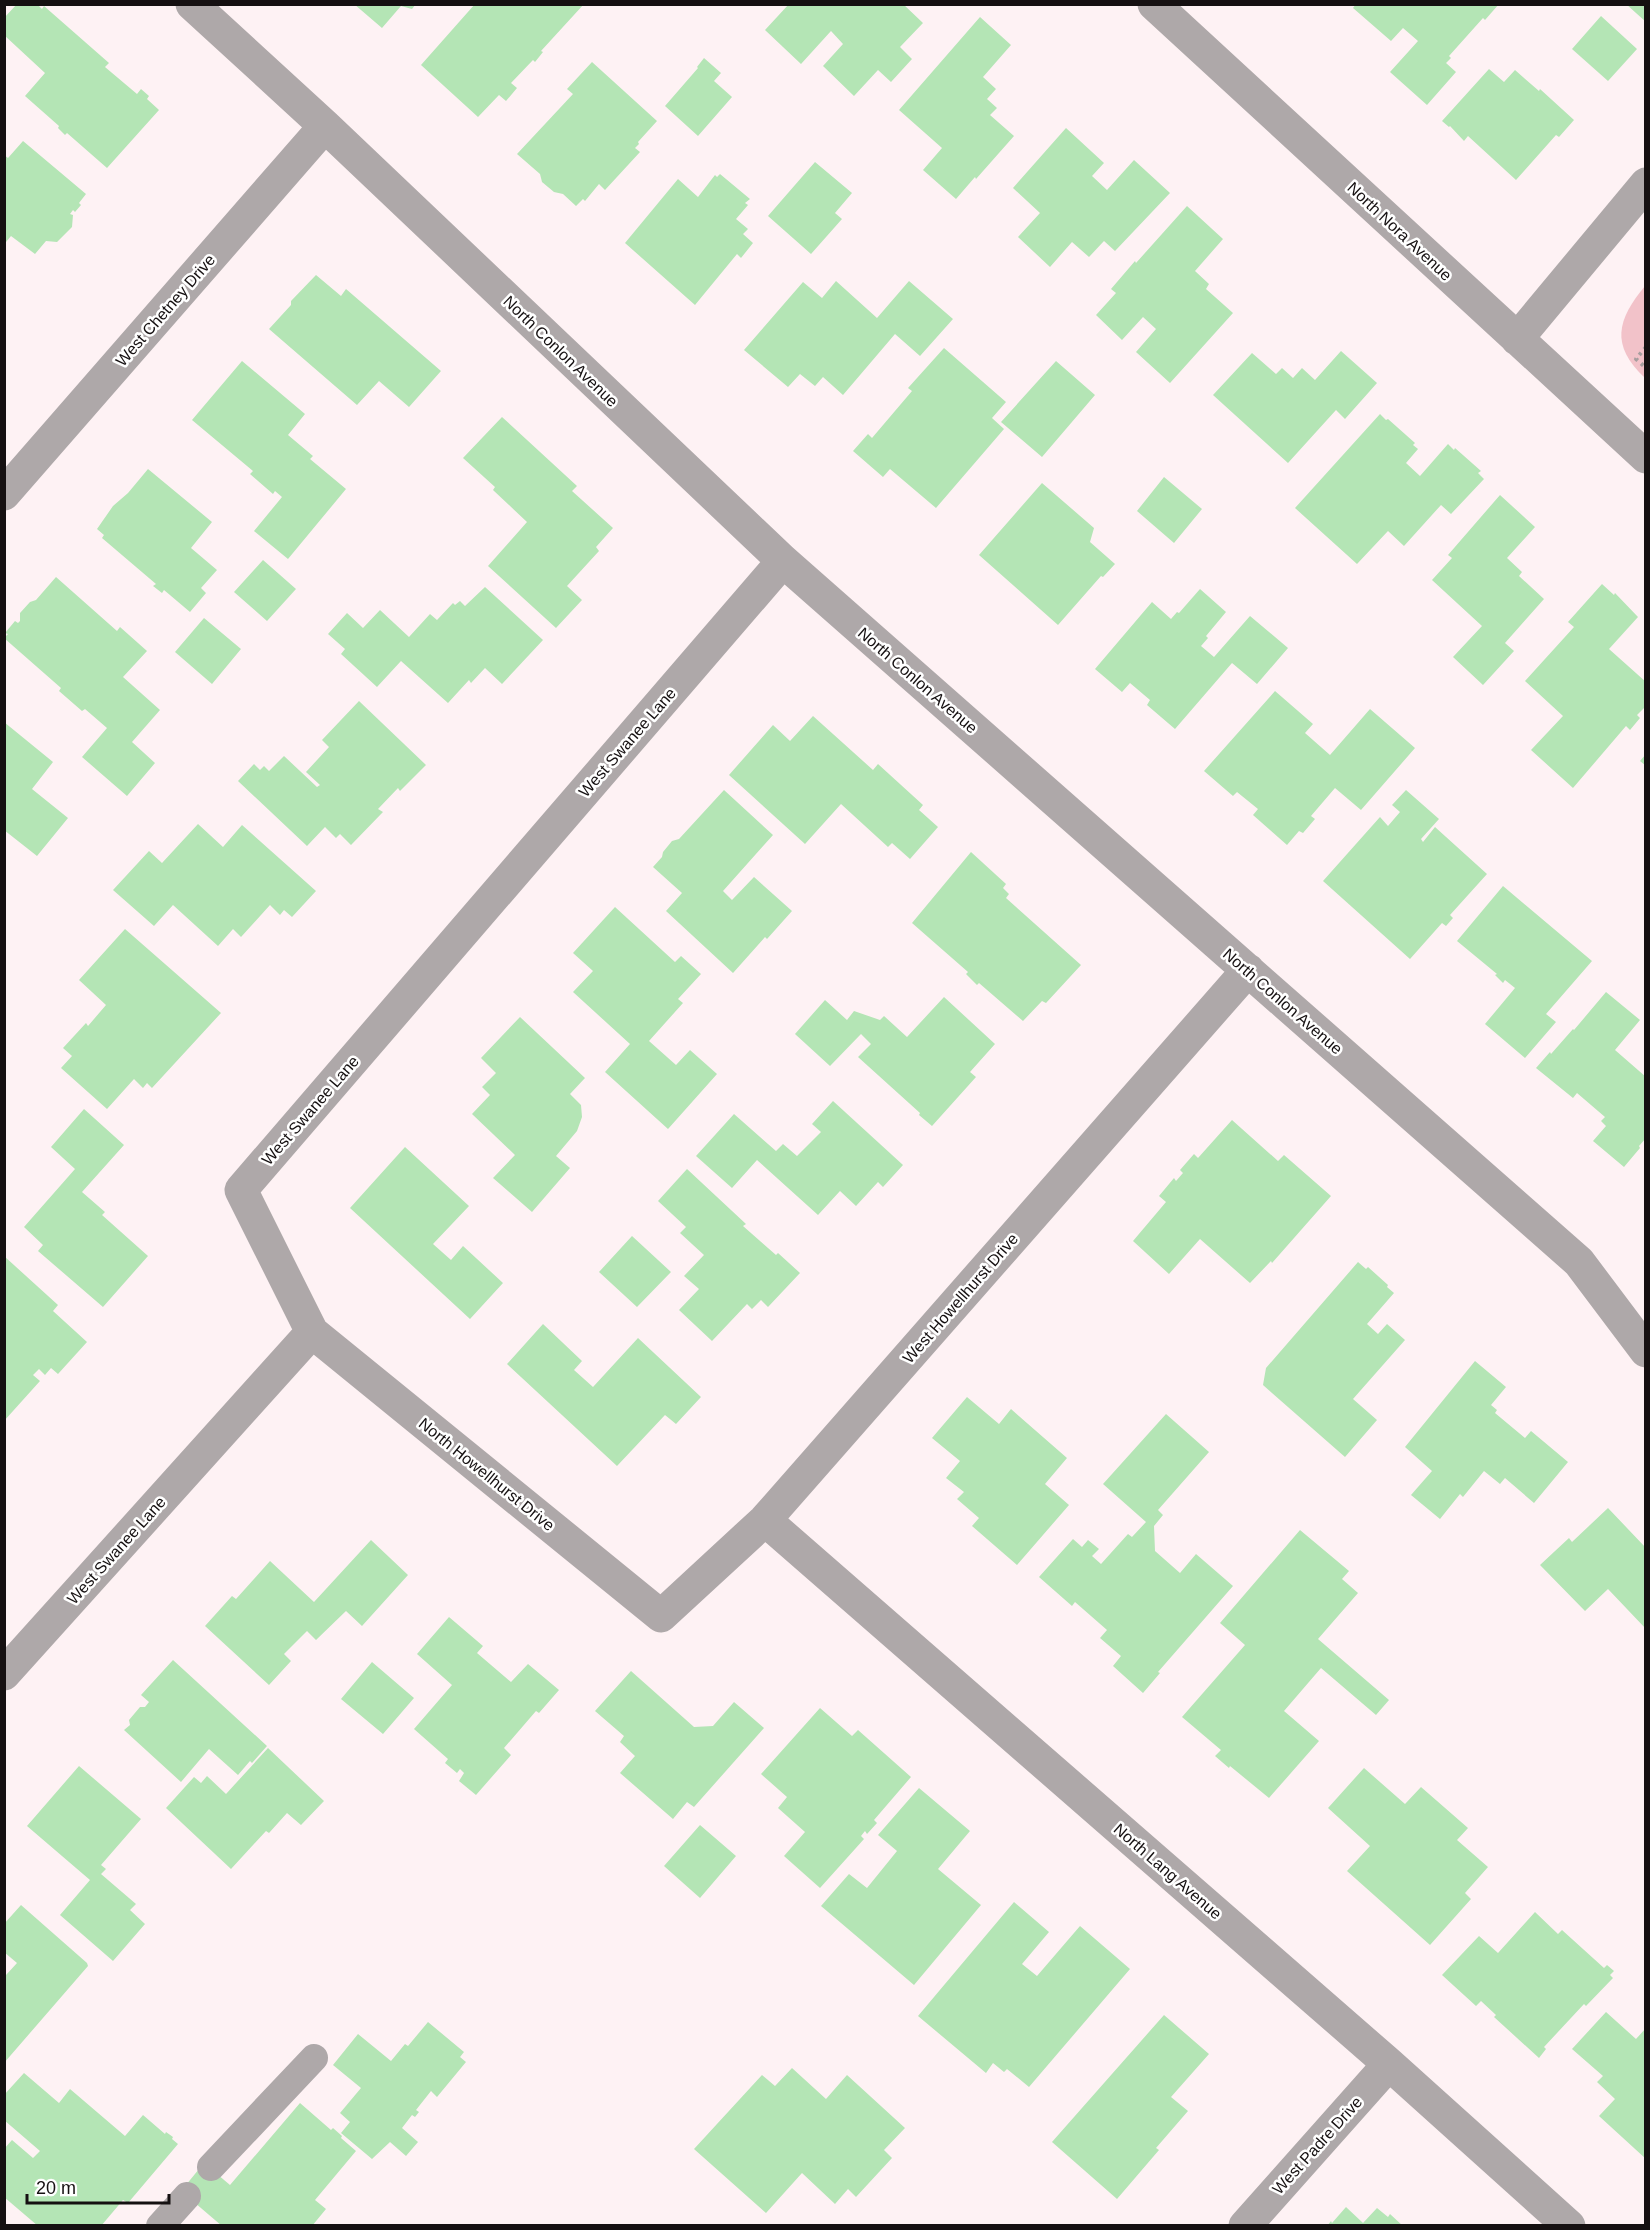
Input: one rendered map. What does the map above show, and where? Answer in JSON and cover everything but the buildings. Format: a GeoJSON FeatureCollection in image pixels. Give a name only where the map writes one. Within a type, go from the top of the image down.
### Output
{"type":"FeatureCollection","features":[{"type":"Feature","properties":{"kind":"street","name":"North Conlon Avenue"},"geometry":{"type":"LineString","coordinates":[[192,4],[325,126],[783,561],[1579,1262],[1646,1351]]}},
{"type":"Feature","properties":{"kind":"street","name":"North Nora Avenue"},"geometry":{"type":"LineString","coordinates":[[1154,4],[1646,457]]}},
{"type":"Feature","properties":{"kind":"street","name":"West Chetney Drive"},"geometry":{"type":"LineString","coordinates":[[4,494],[325,126]]}},
{"type":"Feature","properties":{"kind":"street"},"geometry":{"type":"LineString","coordinates":[[1518,339],[1646,184]]}},
{"type":"Feature","properties":{"kind":"street","name":"West Swanee Lane"},"geometry":{"type":"LineString","coordinates":[[4,1674],[312,1332],[241,1190],[783,561]]}},
{"type":"Feature","properties":{"kind":"street","name":"West Howellhurst Drive"},"geometry":{"type":"LineString","coordinates":[[661,1616],[765,1520],[1248,970]]}},
{"type":"Feature","properties":{"kind":"street","name":"North Howellhurst Drive"},"geometry":{"type":"LineString","coordinates":[[312,1332],[661,1616]]}},
{"type":"Feature","properties":{"kind":"street","name":"North Lang Avenue"},"geometry":{"type":"LineString","coordinates":[[765,1520],[1389,2064],[1569,2226]]}},
{"type":"Feature","properties":{"kind":"street","name":"West Padre Drive"},"geometry":{"type":"LineString","coordinates":[[1245,2226],[1389,2064]]}},
{"type":"Feature","properties":{"kind":"lane"},"geometry":{"type":"LineString","coordinates":[[211,2167],[314,2058]]}},
{"type":"Feature","properties":{"kind":"lane"},"geometry":{"type":"LineString","coordinates":[[160,2226],[187,2196]]}},
{"type":"Feature","properties":{"kind":"path"},"geometry":{"type":"LineString","coordinates":[[1646,347],[1636,359],[1646,368]]}},
{"type":"Feature","properties":{"kind":"shaded area"},"geometry":{"type":"Polygon","coordinates":[[[1645,286],[1645,378],[1626,354],[1621,332],[1628,310],[1645,286]]]}}]}
